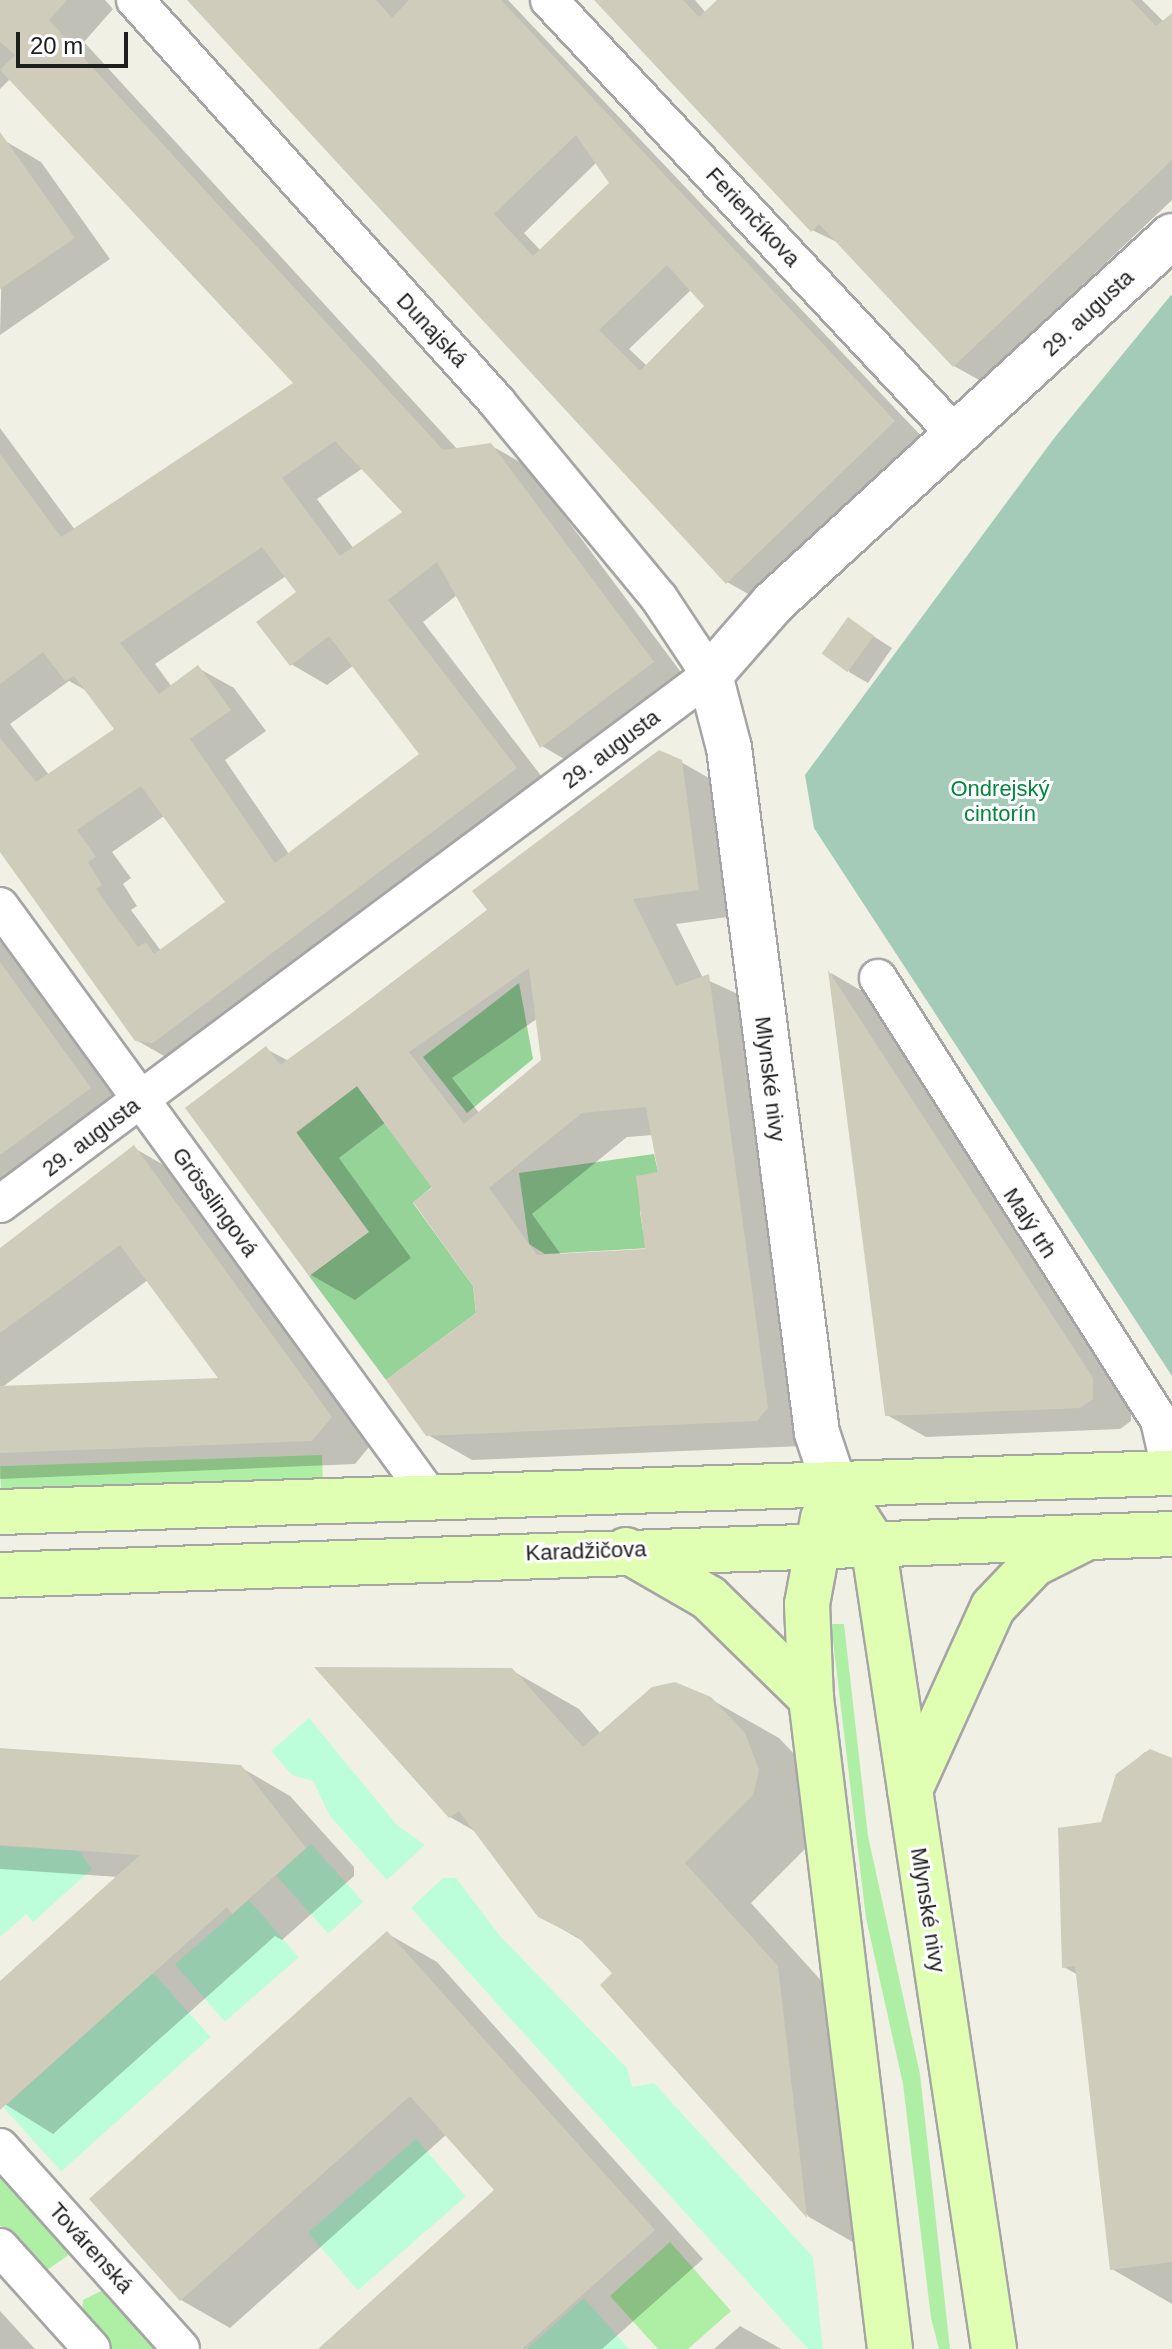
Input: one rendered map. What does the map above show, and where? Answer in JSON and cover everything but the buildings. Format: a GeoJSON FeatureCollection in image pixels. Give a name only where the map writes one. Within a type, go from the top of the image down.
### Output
{"type":"FeatureCollection","features":[{"type":"Feature","properties":{"kind":"main road"},"geometry":{"type":"LineString","coordinates":[[0,1512],[833,1481],[1171,1473]]}},
{"type":"Feature","properties":{"kind":"main road"},"geometry":{"type":"LineString","coordinates":[[833,1481],[817,1545],[807,1620],[811,1698],[890,2349]]}},
{"type":"Feature","properties":{"kind":"main road","name":"Mlynské nivy"},"geometry":{"type":"LineString","coordinates":[[833,1481],[873,1543],[994,2349]]}},
{"type":"Feature","properties":{"kind":"main road"},"geometry":{"type":"LineString","coordinates":[[407,1556],[431,1498]]}},
{"type":"Feature","properties":{"kind":"main road","name":"Karadžičova"},"geometry":{"type":"LineString","coordinates":[[0,1575],[407,1556],[1172,1534]]}},
{"type":"Feature","properties":{"kind":"main road"},"geometry":{"type":"LineString","coordinates":[[910,1790],[993,1607],[1034,1564],[1087,1537]]}},
{"type":"Feature","properties":{"kind":"main road"},"geometry":{"type":"LineString","coordinates":[[626,1550],[709,1598],[811,1698]]}},
{"type":"Feature","properties":{"kind":"street","name":"Dunajská"},"geometry":{"type":"LineString","coordinates":[[135,0],[497,402],[659,598],[710,675]]}},
{"type":"Feature","properties":{"kind":"street","name":"Ferienčíkova"},"geometry":{"type":"LineString","coordinates":[[549,0],[956,435]]}},
{"type":"Feature","properties":{"kind":"street","name":"29. augusta"},"geometry":{"type":"LineString","coordinates":[[0,1204],[710,675],[773,603],[1172,236]]}},
{"type":"Feature","properties":{"kind":"street","name":"Mlynské nivy"},"geometry":{"type":"LineString","coordinates":[[710,675],[729,748],[817,1433],[833,1481]]}},
{"type":"Feature","properties":{"kind":"street","name":"Grösslingová"},"geometry":{"type":"LineString","coordinates":[[0,906],[431,1498]]}},
{"type":"Feature","properties":{"kind":"street","name":"Malý trh"},"geometry":{"type":"LineString","coordinates":[[878,978],[1159,1420],[1171,1473]]}},
{"type":"Feature","properties":{"kind":"street","name":"Továrenská"},"geometry":{"type":"LineString","coordinates":[[0,2147],[181,2349]]}},
{"type":"Feature","properties":{"kind":"street"},"geometry":{"type":"LineString","coordinates":[[0,2247],[92,2349]]}},
{"type":"Feature","properties":{"kind":"green space","name":"Ondrejský cintorín"},"geometry":{"type":"Polygon","coordinates":[[[1171,295],[1172,1376],[814,828],[805,775],[1055,437],[1171,295]]]}},
{"type":"Feature","properties":{"kind":"green space"},"geometry":{"type":"Polygon","coordinates":[[[519,983],[533,1059],[467,1113],[423,1057],[519,983]]]}},
{"type":"Feature","properties":{"kind":"green space"},"geometry":{"type":"Polygon","coordinates":[[[357,1086],[432,1187],[413,1203],[473,1286],[476,1313],[386,1380],[309,1276],[368,1232],[296,1133],[357,1086]]]}},
{"type":"Feature","properties":{"kind":"green space"},"geometry":{"type":"Polygon","coordinates":[[[654,1154],[658,1172],[640,1212],[643,1231],[667,1247],[545,1254],[529,1244],[519,1173],[654,1154]]]}},
{"type":"Feature","properties":{"kind":"green space"},"geometry":{"type":"Polygon","coordinates":[[[322,1455],[323,1480],[1,1491],[0,1466],[322,1455]]]}},
{"type":"Feature","properties":{"kind":"green space"},"geometry":{"type":"Polygon","coordinates":[[[831,1624],[844,1624],[868,1836],[920,2074],[950,2349],[939,2349],[931,2318],[903,2084],[866,1918],[831,1624]]]}},
{"type":"Feature","properties":{"kind":"green space"},"geometry":{"type":"Polygon","coordinates":[[[309,1718],[397,1825],[425,1845],[387,1880],[330,1816],[313,1781],[292,1775],[271,1751],[309,1718]]]}},
{"type":"Feature","properties":{"kind":"green space"},"geometry":{"type":"Polygon","coordinates":[[[311,1844],[363,1902],[328,1933],[276,1875],[311,1844]]]}},
{"type":"Feature","properties":{"kind":"green space"},"geometry":{"type":"Polygon","coordinates":[[[0,1846],[79,1851],[92,1869],[33,1922],[26,1914],[0,1937],[0,1846]]]}},
{"type":"Feature","properties":{"kind":"green space"},"geometry":{"type":"Polygon","coordinates":[[[443,1878],[456,1878],[500,1936],[627,2068],[632,2087],[654,2083],[813,2257],[823,2349],[808,2349],[411,1908],[443,1878]]]}},
{"type":"Feature","properties":{"kind":"green space"},"geometry":{"type":"Polygon","coordinates":[[[249,1900],[299,1957],[225,2022],[175,1964],[249,1900]]]}},
{"type":"Feature","properties":{"kind":"green space"},"geometry":{"type":"Polygon","coordinates":[[[153,1973],[211,2037],[61,2171],[4,2107],[153,1973]]]}},
{"type":"Feature","properties":{"kind":"green space"},"geometry":{"type":"Polygon","coordinates":[[[416,2139],[466,2196],[358,2290],[308,2233],[416,2139]]]}},
{"type":"Feature","properties":{"kind":"green space"},"geometry":{"type":"Polygon","coordinates":[[[0,2167],[73,2252],[44,2272],[0,2225],[0,2167]]]}},
{"type":"Feature","properties":{"kind":"green space"},"geometry":{"type":"Polygon","coordinates":[[[670,2242],[731,2311],[688,2349],[658,2349],[610,2296],[670,2242]]]}},
{"type":"Feature","properties":{"kind":"green space"},"geometry":{"type":"Polygon","coordinates":[[[105,2289],[164,2349],[110,2349],[82,2316],[83,2300],[105,2289]]]}},
{"type":"Feature","properties":{"kind":"green space"},"geometry":{"type":"Polygon","coordinates":[[[584,2298],[629,2349],[527,2349],[584,2298]]]}}]}
